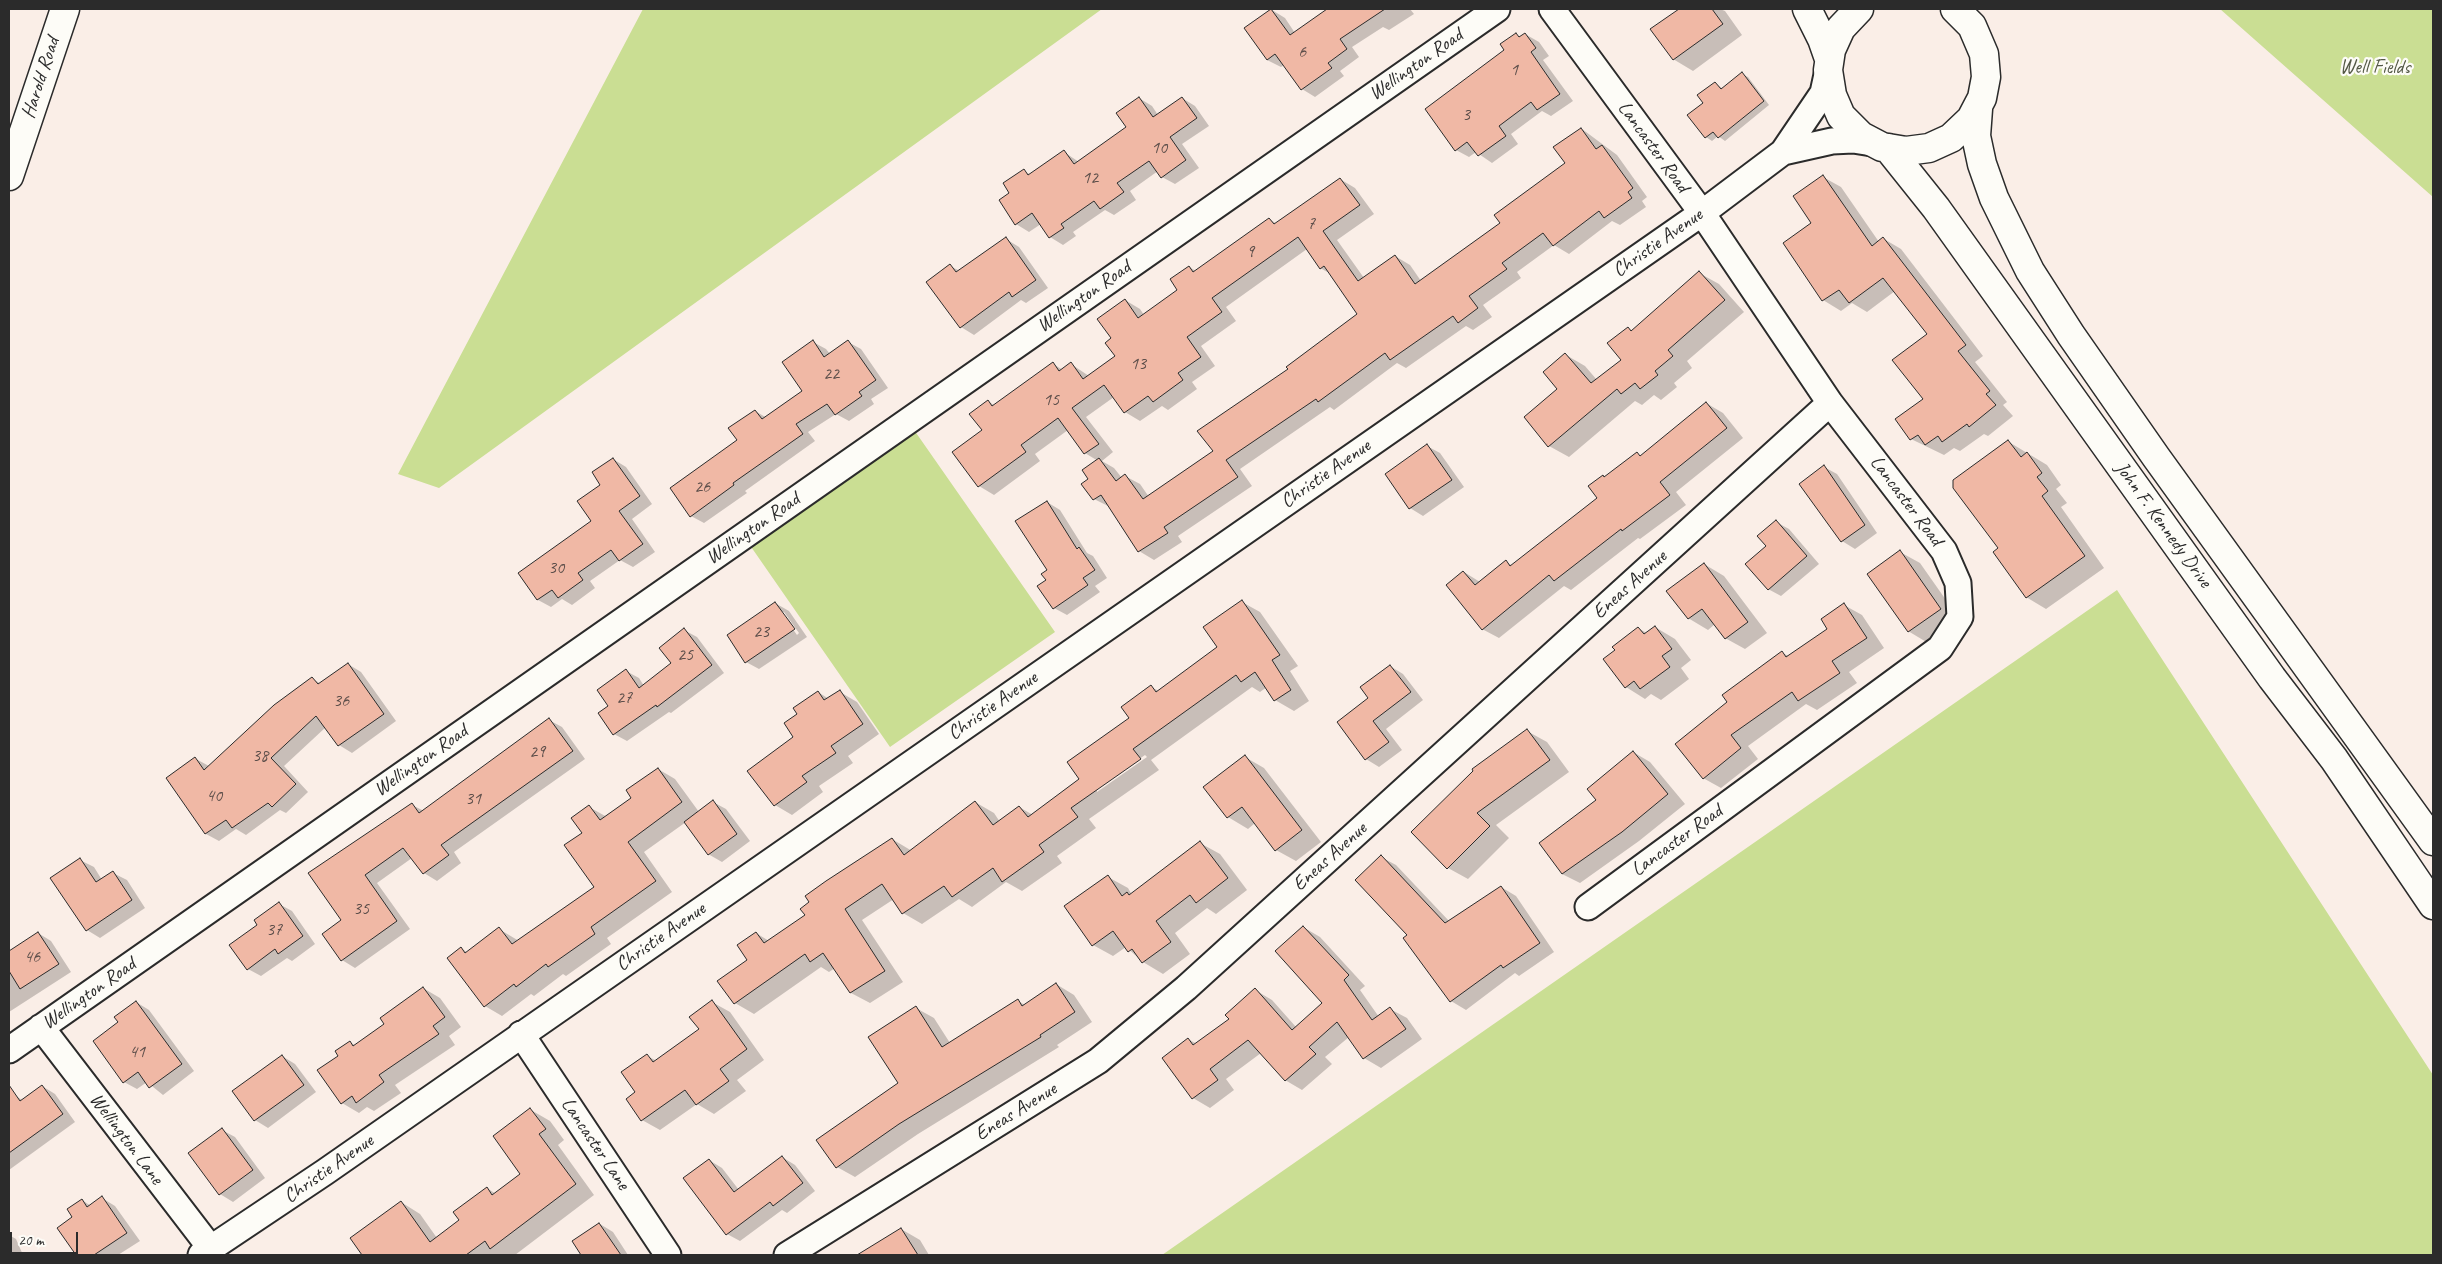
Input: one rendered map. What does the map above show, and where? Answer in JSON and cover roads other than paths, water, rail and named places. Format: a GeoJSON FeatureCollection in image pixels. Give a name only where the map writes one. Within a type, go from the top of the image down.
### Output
{"type":"FeatureCollection","features":[{"type":"Feature","properties":{"kind":"main road","name":"Harold Road"},"geometry":{"type":"LineString","coordinates":[[9,176],[65,9]]}},
{"type":"Feature","properties":{"kind":"main road","name":"John F. Kennedy Drive"},"geometry":{"type":"LineString","coordinates":[[1807,9],[1822,39],[1828,64],[1832,95],[1841,116],[1860,136],[1880,146],[1916,151],[1941,144],[1962,130],[1978,109]]}},
{"type":"Feature","properties":{"kind":"main road"},"geometry":{"type":"LineString","coordinates":[[1828,64],[1841,28],[1859,9]]}},
{"type":"Feature","properties":{"kind":"main road","name":"John F. Kennedy Drive"},"geometry":{"type":"LineString","coordinates":[[1955,9],[1972,26],[1984,54],[1986,77],[1978,109],[1976,136],[1982,164],[1994,198],[2013,240],[2040,288],[2156,457],[2433,841]]}},
{"type":"Feature","properties":{"kind":"main road","name":"John F. Kennedy Drive"},"geometry":{"type":"LineString","coordinates":[[1880,146],[1936,208],[2272,678],[2334,759],[2433,905]]}},
{"type":"Feature","properties":{"kind":"street","name":"Wellington Road"},"geometry":{"type":"LineString","coordinates":[[9,1050],[1497,9]]}},
{"type":"Feature","properties":{"kind":"street","name":"Lancaster Road"},"geometry":{"type":"LineString","coordinates":[[1552,9],[1702,213],[1830,402],[1944,551],[1958,583],[1960,617],[1940,648],[1588,907]]}},
{"type":"Feature","properties":{"kind":"street","name":"Christie Avenue"},"geometry":{"type":"LineString","coordinates":[[206,1253],[1702,213],[1783,152],[1823,93],[1828,64]]}},
{"type":"Feature","properties":{"kind":"street","name":"Christie Avenue"},"geometry":{"type":"LineString","coordinates":[[1783,152],[1832,141],[1852,140],[1880,146]]}},
{"type":"Feature","properties":{"kind":"street","name":"Eneas Avenue"},"geometry":{"type":"LineString","coordinates":[[787,1255],[1098,1061],[1186,988],[1830,402]]}},
{"type":"Feature","properties":{"kind":"street","name":"Wellington Lane"},"geometry":{"type":"LineString","coordinates":[[41,1027],[206,1253]]}},
{"type":"Feature","properties":{"kind":"street","name":"Lancaster Lane"},"geometry":{"type":"LineString","coordinates":[[521,1034],[668,1255]]}},
{"type":"Feature","properties":{"kind":"park label","name":"Well Fields"},"geometry":{"type":"Point","coordinates":[2375,68]}}]}
